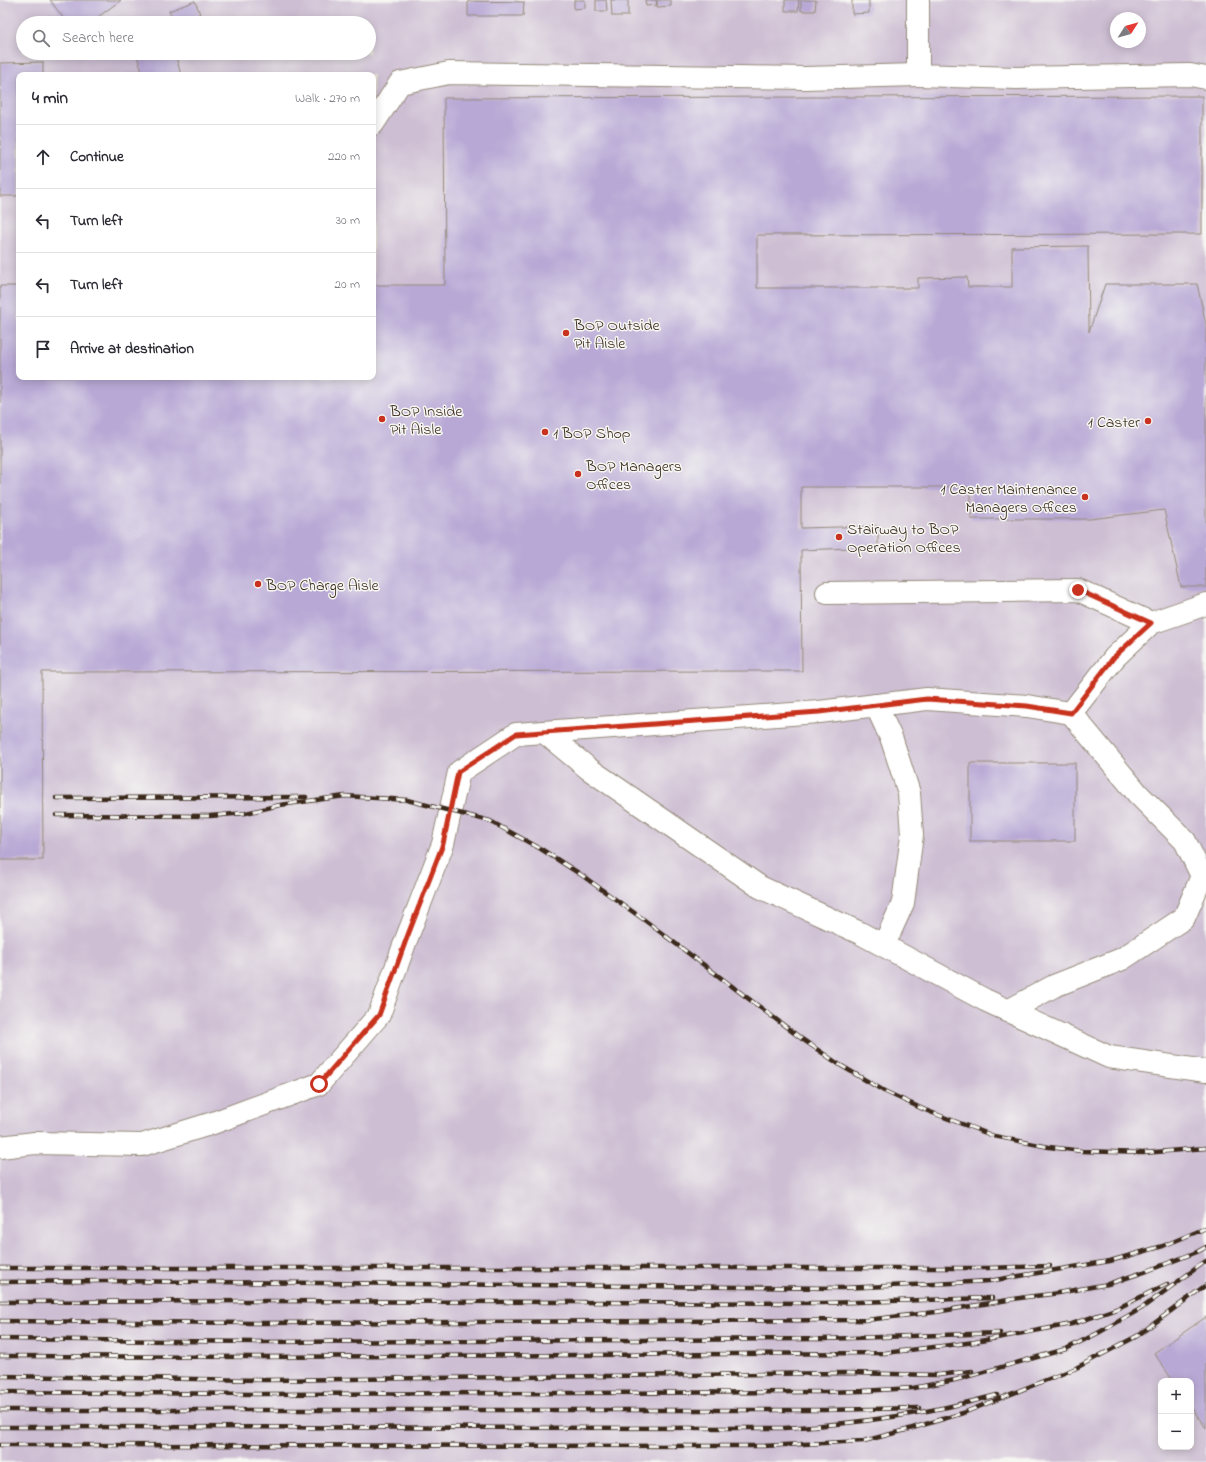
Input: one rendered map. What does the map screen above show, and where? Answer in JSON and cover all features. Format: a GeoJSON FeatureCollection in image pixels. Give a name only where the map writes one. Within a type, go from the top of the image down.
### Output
{"type":"FeatureCollection","features":[{"type":"Feature","properties":{"kind":"street"},"geometry":{"type":"LineString","coordinates":[[918,0],[918,75]]}},
{"type":"Feature","properties":{"kind":"street"},"geometry":{"type":"LineString","coordinates":[[376,119],[400,83],[449,73],[805,78],[918,75],[1016,78],[1190,75],[1206,78]]}},
{"type":"Feature","properties":{"kind":"street"},"geometry":{"type":"LineString","coordinates":[[827,593],[1078,590],[1151,623]]}},
{"type":"Feature","properties":{"kind":"street"},"geometry":{"type":"LineString","coordinates":[[1071,713],[1114,657],[1151,623],[1206,604]]}},
{"type":"Feature","properties":{"kind":"street"},"geometry":{"type":"LineString","coordinates":[[0,1146],[36,1143],[142,1145],[213,1123],[319,1084],[379,1015],[443,844],[458,772],[516,734],[819,712],[927,699],[1027,706],[1071,713],[1138,794],[1185,842],[1204,877],[1184,918],[1122,959],[1054,986],[1008,1010]]}},
{"type":"Feature","properties":{"kind":"street"},"geometry":{"type":"LineString","coordinates":[[876,705],[892,740],[909,793],[912,835],[903,903],[884,945]]}},
{"type":"Feature","properties":{"kind":"street"},"geometry":{"type":"LineString","coordinates":[[544,732],[589,770],[760,887],[884,945],[985,1000],[1109,1057],[1206,1071]]}},
{"type":"Feature","properties":{"kind":"shaded area"},"geometry":{"type":"Polygon","coordinates":[[[0,0],[1206,0],[1206,1462],[0,1462],[0,0]]]}},
{"type":"Feature","properties":{"kind":"building"},"geometry":{"type":"Polygon","coordinates":[[[50,0],[121,0],[99,16],[62,16],[50,0]]]}},
{"type":"Feature","properties":{"kind":"building"},"geometry":{"type":"Polygon","coordinates":[[[574,0],[585,0],[585,8],[574,9],[574,0]]]}},
{"type":"Feature","properties":{"kind":"building"},"geometry":{"type":"Polygon","coordinates":[[[596,0],[606,0],[607,11],[596,11],[596,0]]]}},
{"type":"Feature","properties":{"kind":"building"},"geometry":{"type":"Polygon","coordinates":[[[611,0],[628,0],[628,16],[612,16],[611,0]]]}},
{"type":"Feature","properties":{"kind":"building"},"geometry":{"type":"Polygon","coordinates":[[[645,0],[656,0],[657,5],[646,6],[645,0]]]}},
{"type":"Feature","properties":{"kind":"building"},"geometry":{"type":"Polygon","coordinates":[[[657,0],[671,0],[671,6],[657,7],[657,0]]]}},
{"type":"Feature","properties":{"kind":"building"},"geometry":{"type":"Polygon","coordinates":[[[785,0],[799,0],[798,11],[785,11],[785,0]]]}},
{"type":"Feature","properties":{"kind":"building"},"geometry":{"type":"Polygon","coordinates":[[[801,0],[816,0],[815,11],[801,11],[801,0]]]}},
{"type":"Feature","properties":{"kind":"building"},"geometry":{"type":"Polygon","coordinates":[[[852,0],[869,0],[869,13],[852,14],[852,0]]]}},
{"type":"Feature","properties":{"kind":"building"},"geometry":{"type":"Polygon","coordinates":[[[195,1],[200,14],[194,16],[171,16],[169,11],[195,1]]]}},
{"type":"Feature","properties":{"kind":"building"},"geometry":{"type":"Polygon","coordinates":[[[468,1],[524,2],[523,16],[468,16],[468,1]]]}},
{"type":"Feature","properties":{"kind":"building"},"geometry":{"type":"Polygon","coordinates":[[[138,60],[177,60],[180,72],[142,72],[138,60]]]}},
{"type":"Feature","properties":{"kind":"building"},"geometry":{"type":"Polygon","coordinates":[[[43,62],[43,72],[16,72],[16,196],[0,196],[0,63],[43,62]]]}},
{"type":"Feature","properties":{"kind":"building","name":"1 BOP Shop"},"geometry":{"type":"Polygon","coordinates":[[[1202,96],[1202,234],[757,235],[757,288],[918,288],[918,278],[967,277],[968,287],[1012,287],[1012,247],[1088,246],[1089,332],[1105,284],[1197,284],[1206,324],[1206,587],[1181,587],[1164,510],[1090,519],[971,519],[971,487],[801,487],[801,528],[878,526],[878,547],[801,550],[802,671],[42,672],[43,860],[0,860],[0,286],[16,286],[16,380],[376,380],[376,285],[445,285],[444,98],[1202,96]]]}},
{"type":"Feature","properties":{"kind":"building"},"geometry":{"type":"Polygon","coordinates":[[[970,763],[1075,763],[1075,841],[970,841],[970,763]]]}},
{"type":"Feature","properties":{"kind":"building"},"geometry":{"type":"Polygon","coordinates":[[[1206,1317],[1206,1428],[1194,1411],[1194,1378],[1171,1378],[1154,1353],[1206,1317]]]}},
{"type":"Feature","properties":{"kind":"railway"},"geometry":{"type":"LineString","coordinates":[[56,815],[210,816],[246,813],[280,805],[345,796],[407,800],[490,821],[541,849],[580,874],[643,919],[802,1039],[840,1065],[884,1091],[925,1110],[994,1136],[1049,1147],[1082,1151],[1143,1153],[1206,1148]]}},
{"type":"Feature","properties":{"kind":"railway"},"geometry":{"type":"LineString","coordinates":[[56,798],[306,797]]}},
{"type":"Feature","properties":{"kind":"railway"},"geometry":{"type":"LineString","coordinates":[[0,1282],[105,1281],[841,1288],[934,1284],[989,1281],[1110,1261],[1163,1246],[1206,1228]]}},
{"type":"Feature","properties":{"kind":"railway"},"geometry":{"type":"LineString","coordinates":[[0,1321],[258,1323],[866,1320],[936,1312],[1108,1284],[1147,1271],[1197,1252],[1206,1247]]}},
{"type":"Feature","properties":{"kind":"railway"},"geometry":{"type":"LineString","coordinates":[[0,1392],[258,1394],[823,1392],[913,1388],[955,1380],[1066,1349],[1142,1308],[1206,1261]]}},
{"type":"Feature","properties":{"kind":"railway"},"geometry":{"type":"LineString","coordinates":[[0,1268],[988,1268],[1050,1266]]}},
{"type":"Feature","properties":{"kind":"railway"},"geometry":{"type":"LineString","coordinates":[[0,1356],[261,1357],[885,1353],[975,1342],[1072,1324],[1116,1309],[1167,1284]]}},
{"type":"Feature","properties":{"kind":"railway"},"geometry":{"type":"LineString","coordinates":[[0,1445],[763,1446],[864,1441],[963,1413],[1074,1369],[1137,1336],[1206,1285]]}},
{"type":"Feature","properties":{"kind":"railway"},"geometry":{"type":"LineString","coordinates":[[0,1302],[262,1301],[823,1303],[992,1298]]}},
{"type":"Feature","properties":{"kind":"railway"},"geometry":{"type":"LineString","coordinates":[[0,1339],[257,1342],[823,1339],[1000,1333]]}},
{"type":"Feature","properties":{"kind":"railway"},"geometry":{"type":"LineString","coordinates":[[0,1376],[267,1380],[846,1373],[938,1375],[972,1371]]}},
{"type":"Feature","properties":{"kind":"railway"},"geometry":{"type":"LineString","coordinates":[[0,1427],[784,1428],[865,1421],[918,1413],[997,1395]]}},
{"type":"Feature","properties":{"kind":"railway"},"geometry":{"type":"LineString","coordinates":[[0,1410],[824,1410],[919,1408]]}},
{"type":"Feature","properties":{"kind":"place","name":"BOP Outside Pit Aisle"},"geometry":{"type":"Point","coordinates":[566,333]}},
{"type":"Feature","properties":{"kind":"place","name":"BOP Inside Pit Aisle"},"geometry":{"type":"Point","coordinates":[382,419]}},
{"type":"Feature","properties":{"kind":"place","name":"1 Caster"},"geometry":{"type":"Point","coordinates":[1148,421]}},
{"type":"Feature","properties":{"kind":"place","name":"1 BOP Shop"},"geometry":{"type":"Point","coordinates":[545,432]}},
{"type":"Feature","properties":{"kind":"place","name":"BOP Managers Offices"},"geometry":{"type":"Point","coordinates":[578,474]}},
{"type":"Feature","properties":{"kind":"place","name":"1 Caster Maintenance Managers Offices"},"geometry":{"type":"Point","coordinates":[1085,497]}},
{"type":"Feature","properties":{"kind":"place","name":"Stairway to BOP Operation Offices"},"geometry":{"type":"Point","coordinates":[839,537]}},
{"type":"Feature","properties":{"kind":"place","name":"BOP Charge Aisle"},"geometry":{"type":"Point","coordinates":[258,584]}},
{"type":"Feature","properties":{"kind":"route"},"geometry":{"type":"LineString","coordinates":[[319,1084],[379,1015],[443,844],[458,772],[516,734],[819,712],[927,699],[1027,706],[1071,713],[1114,657],[1151,623],[1078,590]]}}]}
